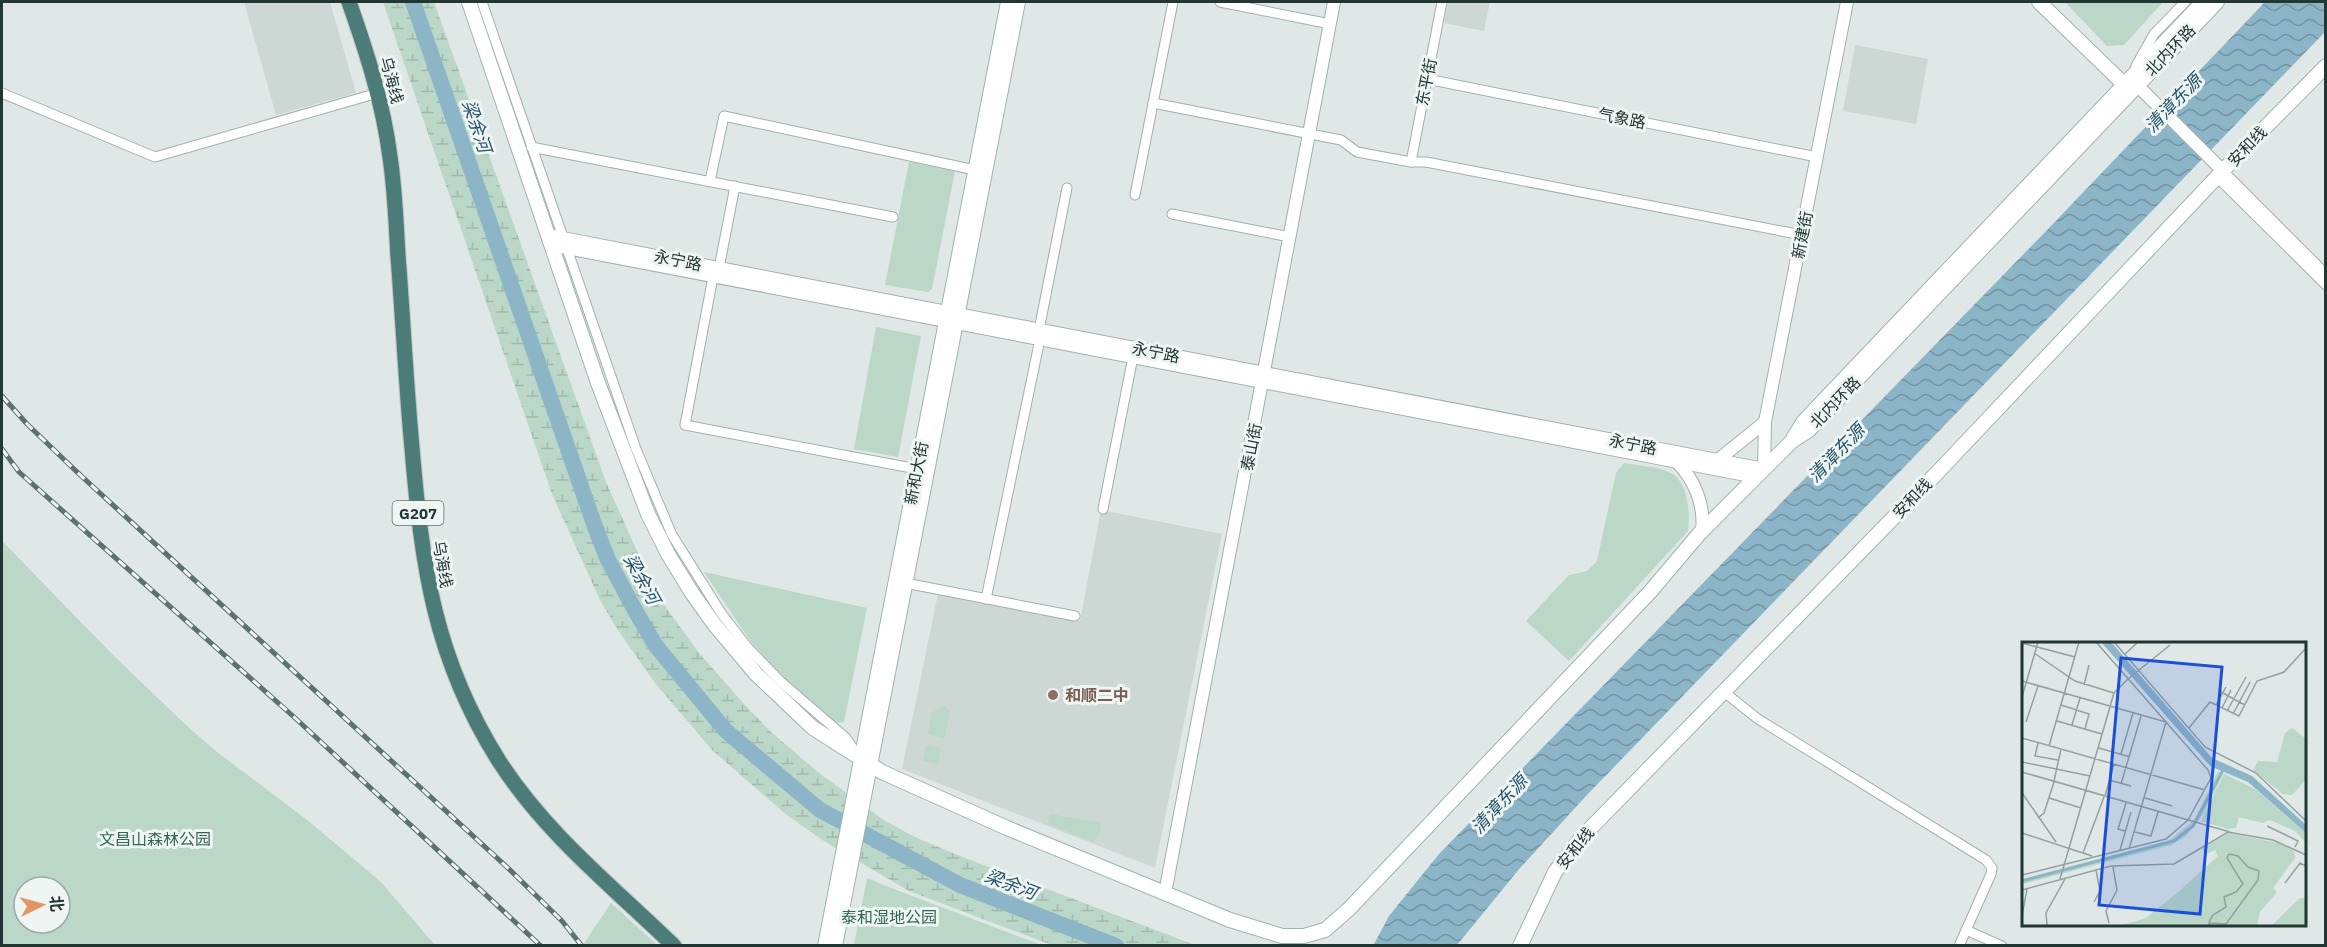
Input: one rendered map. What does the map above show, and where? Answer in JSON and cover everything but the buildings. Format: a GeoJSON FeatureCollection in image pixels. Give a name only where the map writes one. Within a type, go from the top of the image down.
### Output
{"type":"FeatureCollection","features":[{"type":"Feature","properties":{"kind":"highway","name":"乌海线"},"geometry":{"type":"LineString","coordinates":[[349,2],[378,93],[393,177],[407,387],[421,546],[432,602],[446,652],[482,732],[521,793],[572,852],[674,945]]}},
{"type":"Feature","properties":{"kind":"main road","name":"北内环路"},"geometry":{"type":"LineString","coordinates":[[469,2],[556,242],[598,383],[632,475],[661,541],[676,567],[714,624],[756,674],[802,719],[866,763],[910,786],[1239,923],[1282,936],[1304,936],[1329,927],[1349,909],[1650,592],[1702,532],[1792,441],[1804,421],[2130,85],[2217,2]]}},
{"type":"Feature","properties":{"kind":"main road","name":"新和大街"},"geometry":{"type":"LineString","coordinates":[[825,945],[846,861],[905,583],[952,318],[975,170],[1008,2]]}},
{"type":"Feature","properties":{"kind":"main road","name":"新和大街"},"geometry":{"type":"LineString","coordinates":[[866,763],[917,469],[952,318],[1018,2]]}},
{"type":"Feature","properties":{"kind":"main road"},"geometry":{"type":"LineString","coordinates":[[2039,2],[2130,85]]}},
{"type":"Feature","properties":{"kind":"main road"},"geometry":{"type":"LineString","coordinates":[[2051,2],[2130,85]]}},
{"type":"Feature","properties":{"kind":"main road","name":"北内环路"},"geometry":{"type":"LineString","coordinates":[[2130,85],[2203,2]]}},
{"type":"Feature","properties":{"kind":"main road","name":"安和线"},"geometry":{"type":"LineString","coordinates":[[1520,945],[1545,891],[1567,855],[2325,66]]}},
{"type":"Feature","properties":{"kind":"main road","name":"新和大街"},"geometry":{"type":"LineString","coordinates":[[835,945],[846,861]]}},
{"type":"Feature","properties":{"kind":"street"},"geometry":{"type":"LineString","coordinates":[[482,2],[531,147],[556,242]]}},
{"type":"Feature","properties":{"kind":"street"},"geometry":{"type":"LineString","coordinates":[[1136,195],[1173,2]]}},
{"type":"Feature","properties":{"kind":"street"},"geometry":{"type":"LineString","coordinates":[[1220,2],[1330,24]]}},
{"type":"Feature","properties":{"kind":"street","name":"泰山街"},"geometry":{"type":"LineString","coordinates":[[1165,893],[1334,2]]}},
{"type":"Feature","properties":{"kind":"street","name":"东平街"},"geometry":{"type":"LineString","coordinates":[[1411,162],[1442,2]]}},
{"type":"Feature","properties":{"kind":"street","name":"新建街"},"geometry":{"type":"LineString","coordinates":[[1760,473],[1765,422],[1847,2]]}},
{"type":"Feature","properties":{"kind":"street"},"geometry":{"type":"LineString","coordinates":[[2185,2],[2154,34],[2130,85],[2325,274]]}},
{"type":"Feature","properties":{"kind":"street","name":"气象路"},"geometry":{"type":"LineString","coordinates":[[1427,79],[1817,157]]}},
{"type":"Feature","properties":{"kind":"street"},"geometry":{"type":"LineString","coordinates":[[2,93],[155,157],[378,93]]}},
{"type":"Feature","properties":{"kind":"street"},"geometry":{"type":"LineString","coordinates":[[1153,103],[1341,140],[1357,152],[1411,162],[1426,162],[1802,235]]}},
{"type":"Feature","properties":{"kind":"street"},"geometry":{"type":"LineString","coordinates":[[710,181],[724,116],[975,170]]}},
{"type":"Feature","properties":{"kind":"street"},"geometry":{"type":"LineString","coordinates":[[531,147],[893,217]]}},
{"type":"Feature","properties":{"kind":"street"},"geometry":{"type":"LineString","coordinates":[[2220,174],[2325,285]]}},
{"type":"Feature","properties":{"kind":"street"},"geometry":{"type":"LineString","coordinates":[[735,186],[685,425],[917,469]]}},
{"type":"Feature","properties":{"kind":"street"},"geometry":{"type":"LineString","coordinates":[[987,599],[1067,188]]}},
{"type":"Feature","properties":{"kind":"street"},"geometry":{"type":"LineString","coordinates":[[1172,214],[1290,237]]}},
{"type":"Feature","properties":{"kind":"street","name":"永宁路"},"geometry":{"type":"LineString","coordinates":[[556,242],[1039,334],[1676,461],[1760,473]]}},
{"type":"Feature","properties":{"kind":"street","name":"永宁路"},"geometry":{"type":"LineString","coordinates":[[1039,334],[1133,357],[1264,378],[1718,460],[1760,473]]}},
{"type":"Feature","properties":{"kind":"street"},"geometry":{"type":"LineString","coordinates":[[1103,509],[1133,357]]}},
{"type":"Feature","properties":{"kind":"street"},"geometry":{"type":"LineString","coordinates":[[1718,460],[1765,422]]}},
{"type":"Feature","properties":{"kind":"street"},"geometry":{"type":"LineString","coordinates":[[1676,461],[1688,474],[1698,494],[1702,532]]}},
{"type":"Feature","properties":{"kind":"street"},"geometry":{"type":"LineString","coordinates":[[905,583],[1075,616]]}},
{"type":"Feature","properties":{"kind":"street"},"geometry":{"type":"LineString","coordinates":[[1724,692],[1758,719],[1986,860],[1992,868],[1991,874],[1959,945]]}},
{"type":"Feature","properties":{"kind":"street"},"geometry":{"type":"LineString","coordinates":[[1966,930],[2002,945]]}},
{"type":"Feature","properties":{"kind":"shaded area"},"geometry":{"type":"Polygon","coordinates":[[[244,2],[330,2],[356,93],[276,115],[244,2]]]}},
{"type":"Feature","properties":{"kind":"shaded area"},"geometry":{"type":"Polygon","coordinates":[[[1448,2],[1490,2],[1484,31],[1444,23],[1448,2]]]}},
{"type":"Feature","properties":{"kind":"shaded area"},"geometry":{"type":"Polygon","coordinates":[[[1855,45],[1928,59],[1916,124],[1843,111],[1855,45]]]}},
{"type":"Feature","properties":{"kind":"shaded area","name":"和顺二中"},"geometry":{"type":"Polygon","coordinates":[[[1101,510],[1222,534],[1155,868],[902,769],[938,594],[1080,621],[1101,510]]]}},
{"type":"Feature","properties":{"kind":"green space"},"geometry":{"type":"Polygon","coordinates":[[[383,2],[434,2],[606,482],[651,582],[665,606],[699,653],[771,732],[819,773],[885,821],[917,838],[960,856],[1195,945],[1052,945],[909,891],[824,841],[788,816],[712,750],[655,683],[617,629],[600,600],[552,494],[383,2]]]}},
{"type":"Feature","properties":{"kind":"green space"},"geometry":{"type":"Polygon","coordinates":[[[2065,2],[2163,2],[2124,45],[2107,46],[2065,2]]]}},
{"type":"Feature","properties":{"kind":"green space"},"geometry":{"type":"Polygon","coordinates":[[[909,162],[955,171],[932,289],[928,292],[885,285],[909,162]]]}},
{"type":"Feature","properties":{"kind":"green space"},"geometry":{"type":"Polygon","coordinates":[[[876,327],[921,336],[898,457],[854,449],[876,327]]]}},
{"type":"Feature","properties":{"kind":"green space"},"geometry":{"type":"Polygon","coordinates":[[[1624,463],[1660,469],[1677,478],[1682,484],[1687,499],[1688,531],[1569,661],[1526,621],[1569,575],[1587,571],[1597,561],[1616,473],[1624,463]]]}},
{"type":"Feature","properties":{"kind":"green space","name":"文昌山森林公园"},"geometry":{"type":"Polygon","coordinates":[[[2,541],[114,656],[188,727],[217,752],[306,819],[380,881],[435,945],[2,945],[2,541]]]}},
{"type":"Feature","properties":{"kind":"green space"},"geometry":{"type":"Polygon","coordinates":[[[704,572],[867,608],[844,722],[835,723],[788,682],[751,642],[704,572]]]}},
{"type":"Feature","properties":{"kind":"green space"},"geometry":{"type":"Polygon","coordinates":[[[945,706],[950,711],[945,737],[928,734],[932,712],[945,706]]]}},
{"type":"Feature","properties":{"kind":"green space"},"geometry":{"type":"Polygon","coordinates":[[[926,745],[941,748],[938,764],[923,761],[926,745]]]}},
{"type":"Feature","properties":{"kind":"green space"},"geometry":{"type":"Polygon","coordinates":[[[1051,814],[1098,822],[1101,823],[1101,829],[1093,842],[1049,824],[1048,817],[1051,814]]]}},
{"type":"Feature","properties":{"kind":"green space","name":"泰和湿地公园"},"geometry":{"type":"Polygon","coordinates":[[[867,878],[886,886],[1041,945],[854,945],[867,878]]]}},
{"type":"Feature","properties":{"kind":"green space"},"geometry":{"type":"Polygon","coordinates":[[[611,903],[657,945],[583,945],[611,903]]]}},
{"type":"Feature","properties":{"kind":"water","name":"清漳东源"},"geometry":{"type":"Polygon","coordinates":[[[2265,2],[2325,2],[2325,32],[1586,796],[1520,868],[1457,945],[1373,946],[1389,916],[1439,854],[2050,227],[2265,2]]]}},
{"type":"Feature","properties":{"kind":"waterway","name":"梁余河"},"geometry":{"type":"LineString","coordinates":[[413,2],[594,524],[608,560],[656,646],[726,731],[820,810],[960,885],[1116,946]]}},
{"type":"Feature","properties":{"kind":"railway"},"geometry":{"type":"LineString","coordinates":[[2,396],[27,424],[77,472],[509,869],[562,921],[582,946]]}},
{"type":"Feature","properties":{"kind":"railway"},"geometry":{"type":"LineString","coordinates":[[2,449],[19,472],[294,717],[541,946]]}},
{"type":"Feature","properties":{"kind":"place","name":"和顺二中"},"geometry":{"type":"Point","coordinates":[1053,695]}}]}
